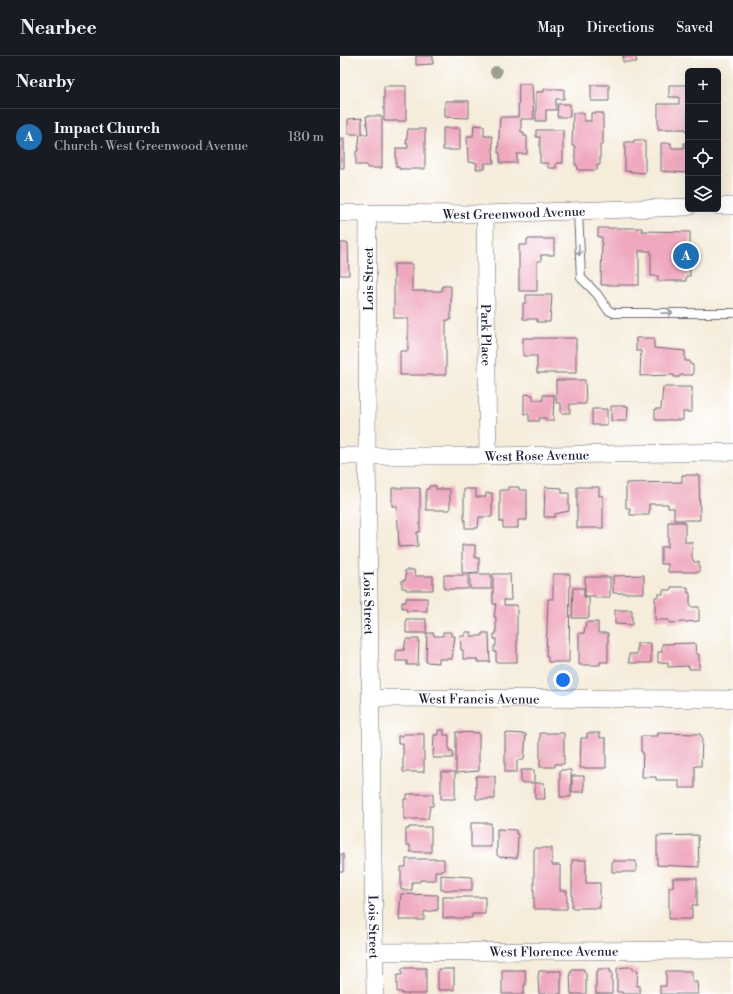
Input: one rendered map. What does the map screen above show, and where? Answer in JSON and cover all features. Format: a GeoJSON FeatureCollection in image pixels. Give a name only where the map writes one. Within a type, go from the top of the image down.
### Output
{"type":"FeatureCollection","features":[{"type":"Feature","properties":{"kind":"street"},"geometry":{"type":"LineString","coordinates":[[721,206],[733,206]]}},
{"type":"Feature","properties":{"kind":"street","name":"West Greenwood Avenue"},"geometry":{"type":"LineString","coordinates":[[340,213],[485,214],[685,207]]}},
{"type":"Feature","properties":{"kind":"street","name":"Lois Street"},"geometry":{"type":"LineString","coordinates":[[368,213],[367,456],[375,994]]}},
{"type":"Feature","properties":{"kind":"street","name":"Park Place"},"geometry":{"type":"LineString","coordinates":[[485,214],[488,456]]}},
{"type":"Feature","properties":{"kind":"street","name":"West Rose Avenue"},"geometry":{"type":"LineString","coordinates":[[340,456],[488,456],[733,452]]}},
{"type":"Feature","properties":{"kind":"street","name":"West Francis Avenue"},"geometry":{"type":"LineString","coordinates":[[370,698],[733,699]]}},
{"type":"Feature","properties":{"kind":"street","name":"West Florence Avenue"},"geometry":{"type":"LineString","coordinates":[[375,952],[733,950]]}},
{"type":"Feature","properties":{"kind":"lane"},"geometry":{"type":"LineString","coordinates":[[578,211],[581,278],[597,294],[608,310],[614,313],[633,314],[733,313]]}},
{"type":"Feature","properties":{"kind":"building"},"geometry":{"type":"Polygon","coordinates":[[[416,56],[433,56],[433,64],[416,65],[416,56]]]}},
{"type":"Feature","properties":{"kind":"building"},"geometry":{"type":"Polygon","coordinates":[[[623,56],[635,56],[637,62],[623,62],[623,56]]]}},
{"type":"Feature","properties":{"kind":"building"},"geometry":{"type":"Polygon","coordinates":[[[519,84],[532,84],[534,119],[521,119],[521,132],[524,132],[524,136],[527,136],[527,154],[517,154],[517,163],[500,163],[500,153],[498,153],[500,117],[518,117],[519,84]]]}},
{"type":"Feature","properties":{"kind":"building"},"geometry":{"type":"Polygon","coordinates":[[[591,85],[609,85],[609,101],[591,101],[591,85]]]}},
{"type":"Feature","properties":{"kind":"building"},"geometry":{"type":"Polygon","coordinates":[[[669,85],[685,85],[685,129],[658,129],[658,104],[679,104],[679,97],[669,97],[669,85]]]}},
{"type":"Feature","properties":{"kind":"building"},"geometry":{"type":"Polygon","coordinates":[[[384,86],[406,86],[406,121],[384,121],[384,86]]]}},
{"type":"Feature","properties":{"kind":"building"},"geometry":{"type":"Polygon","coordinates":[[[544,89],[564,89],[564,99],[556,99],[556,110],[546,110],[546,121],[536,121],[536,92],[544,92],[544,89]]]}},
{"type":"Feature","properties":{"kind":"building"},"geometry":{"type":"Polygon","coordinates":[[[445,101],[469,101],[469,118],[445,117],[445,101]]]}},
{"type":"Feature","properties":{"kind":"building"},"geometry":{"type":"Polygon","coordinates":[[[558,104],[570,104],[570,117],[557,117],[558,104]]]}},
{"type":"Feature","properties":{"kind":"building"},"geometry":{"type":"Polygon","coordinates":[[[573,113],[584,113],[584,121],[591,121],[591,113],[603,113],[603,145],[600,145],[600,165],[597,165],[597,170],[578,170],[577,165],[575,165],[575,146],[572,146],[573,113]]]}},
{"type":"Feature","properties":{"kind":"building"},"geometry":{"type":"Polygon","coordinates":[[[366,116],[382,116],[382,168],[367,168],[367,165],[356,165],[356,151],[358,151],[360,134],[348,134],[348,119],[362,118],[362,134],[368,134],[366,116]]]}},
{"type":"Feature","properties":{"kind":"building"},"geometry":{"type":"Polygon","coordinates":[[[474,125],[484,126],[484,136],[492,136],[494,163],[485,163],[485,169],[476,169],[477,163],[468,162],[467,136],[473,136],[474,125]]]}},
{"type":"Feature","properties":{"kind":"building"},"geometry":{"type":"Polygon","coordinates":[[[443,128],[460,128],[460,150],[443,150],[443,128]]]}},
{"type":"Feature","properties":{"kind":"building"},"geometry":{"type":"Polygon","coordinates":[[[408,129],[425,129],[425,169],[399,169],[399,167],[396,167],[396,148],[408,148],[408,144],[406,144],[408,129]]]}},
{"type":"Feature","properties":{"kind":"building"},"geometry":{"type":"Polygon","coordinates":[[[536,130],[563,130],[563,163],[556,163],[556,168],[548,168],[548,163],[540,163],[540,137],[536,137],[536,130]]]}},
{"type":"Feature","properties":{"kind":"building"},"geometry":{"type":"Polygon","coordinates":[[[340,138],[344,138],[344,168],[340,168],[340,138]]]}},
{"type":"Feature","properties":{"kind":"building"},"geometry":{"type":"Polygon","coordinates":[[[634,140],[645,140],[645,173],[625,171],[625,142],[634,142],[634,140]]]}},
{"type":"Feature","properties":{"kind":"building"},"geometry":{"type":"Polygon","coordinates":[[[661,143],[671,143],[671,148],[684,148],[685,143],[685,173],[661,171],[661,143]]]}},
{"type":"Feature","properties":{"kind":"building"},"geometry":{"type":"Polygon","coordinates":[[[598,228],[642,228],[642,231],[690,232],[690,276],[686,276],[686,281],[658,281],[658,276],[651,276],[651,251],[639,251],[639,285],[601,285],[602,237],[598,237],[598,228]]]}},
{"type":"Feature","properties":{"kind":"building"},"geometry":{"type":"Polygon","coordinates":[[[527,239],[554,239],[554,255],[541,255],[541,261],[537,261],[537,291],[519,291],[519,245],[527,245],[527,239]]]}},
{"type":"Feature","properties":{"kind":"building"},"geometry":{"type":"Polygon","coordinates":[[[340,243],[348,243],[349,275],[340,275],[340,243]]]}},
{"type":"Feature","properties":{"kind":"building"},"geometry":{"type":"Polygon","coordinates":[[[394,264],[412,264],[412,291],[442,291],[442,286],[451,286],[451,320],[446,320],[446,375],[400,375],[400,351],[408,351],[408,318],[394,318],[394,264]]]}},
{"type":"Feature","properties":{"kind":"building"},"geometry":{"type":"Polygon","coordinates":[[[526,295],[552,295],[550,322],[537,322],[537,319],[523,319],[523,303],[526,303],[526,295]]]}},
{"type":"Feature","properties":{"kind":"building"},"geometry":{"type":"Polygon","coordinates":[[[523,338],[576,338],[576,373],[537,373],[537,356],[523,356],[523,338]]]}},
{"type":"Feature","properties":{"kind":"building"},"geometry":{"type":"Polygon","coordinates":[[[636,338],[654,338],[654,348],[685,351],[685,361],[690,361],[690,364],[693,365],[693,375],[680,375],[680,377],[674,377],[674,375],[640,376],[641,351],[636,351],[636,338]]]}},
{"type":"Feature","properties":{"kind":"building"},"geometry":{"type":"Polygon","coordinates":[[[556,380],[585,380],[586,404],[570,404],[570,413],[561,413],[561,403],[556,403],[556,380]]]}},
{"type":"Feature","properties":{"kind":"building"},"geometry":{"type":"Polygon","coordinates":[[[663,387],[692,387],[692,412],[683,412],[683,420],[655,420],[655,409],[661,409],[663,387]]]}},
{"type":"Feature","properties":{"kind":"building"},"geometry":{"type":"Polygon","coordinates":[[[524,394],[533,395],[533,400],[543,400],[543,395],[554,395],[553,421],[546,421],[546,418],[539,418],[539,421],[529,421],[529,414],[524,414],[524,394]]]}},
{"type":"Feature","properties":{"kind":"building"},"geometry":{"type":"Polygon","coordinates":[[[611,406],[628,406],[627,421],[611,421],[611,406]]]}},
{"type":"Feature","properties":{"kind":"building"},"geometry":{"type":"Polygon","coordinates":[[[592,409],[607,409],[607,425],[592,425],[592,409]]]}},
{"type":"Feature","properties":{"kind":"building"},"geometry":{"type":"Polygon","coordinates":[[[682,475],[699,475],[700,520],[674,520],[674,508],[668,508],[668,504],[649,504],[649,515],[630,515],[630,508],[626,508],[626,483],[682,482],[682,475]]]}},
{"type":"Feature","properties":{"kind":"building"},"geometry":{"type":"Polygon","coordinates":[[[429,486],[436,486],[436,489],[450,489],[450,510],[426,510],[426,489],[429,489],[429,486]]]}},
{"type":"Feature","properties":{"kind":"building"},"geometry":{"type":"Polygon","coordinates":[[[508,487],[519,487],[519,490],[527,490],[527,520],[518,520],[518,528],[503,528],[503,522],[500,522],[500,490],[508,490],[508,487]]]}},
{"type":"Feature","properties":{"kind":"building"},"geometry":{"type":"Polygon","coordinates":[[[545,487],[562,488],[562,493],[569,493],[569,511],[555,514],[555,517],[544,517],[545,487]]]}},
{"type":"Feature","properties":{"kind":"building"},"geometry":{"type":"Polygon","coordinates":[[[577,487],[599,487],[599,496],[603,496],[603,528],[577,528],[577,487]]]}},
{"type":"Feature","properties":{"kind":"building"},"geometry":{"type":"Polygon","coordinates":[[[392,488],[420,488],[420,532],[417,532],[418,546],[399,547],[397,506],[392,506],[392,488]]]}},
{"type":"Feature","properties":{"kind":"building"},"geometry":{"type":"Polygon","coordinates":[[[464,489],[476,489],[476,497],[486,497],[486,493],[492,493],[492,517],[479,517],[478,528],[465,528],[464,489]]]}},
{"type":"Feature","properties":{"kind":"building"},"geometry":{"type":"Polygon","coordinates":[[[668,522],[685,522],[685,542],[692,542],[692,557],[694,562],[699,562],[699,572],[668,572],[668,564],[661,564],[661,547],[668,547],[668,522]]]}},
{"type":"Feature","properties":{"kind":"building"},"geometry":{"type":"Polygon","coordinates":[[[462,545],[475,545],[475,558],[479,558],[479,572],[462,573],[462,545]]]}},
{"type":"Feature","properties":{"kind":"building"},"geometry":{"type":"Polygon","coordinates":[[[405,570],[414,570],[415,576],[433,576],[433,590],[406,590],[406,588],[402,588],[402,580],[406,580],[405,570]]]}},
{"type":"Feature","properties":{"kind":"building"},"geometry":{"type":"Polygon","coordinates":[[[470,574],[491,574],[491,589],[470,589],[470,574]]]}},
{"type":"Feature","properties":{"kind":"building"},"geometry":{"type":"Polygon","coordinates":[[[493,574],[510,574],[511,600],[504,600],[504,605],[517,605],[517,662],[496,662],[496,652],[494,652],[494,646],[496,646],[496,639],[494,639],[494,634],[496,634],[496,617],[494,617],[496,604],[493,604],[493,574]]]}},
{"type":"Feature","properties":{"kind":"building"},"geometry":{"type":"Polygon","coordinates":[[[553,574],[570,574],[569,662],[548,662],[548,657],[546,657],[548,599],[553,599],[553,574]]]}},
{"type":"Feature","properties":{"kind":"building"},"geometry":{"type":"Polygon","coordinates":[[[444,575],[468,575],[468,589],[444,589],[444,575]]]}},
{"type":"Feature","properties":{"kind":"building"},"geometry":{"type":"Polygon","coordinates":[[[644,575],[644,593],[613,593],[613,576],[644,575]]]}},
{"type":"Feature","properties":{"kind":"building"},"geometry":{"type":"Polygon","coordinates":[[[585,577],[610,577],[609,598],[585,596],[585,577]]]}},
{"type":"Feature","properties":{"kind":"building"},"geometry":{"type":"Polygon","coordinates":[[[671,587],[688,587],[688,593],[690,593],[690,607],[699,607],[699,621],[669,623],[669,620],[655,620],[655,597],[658,597],[658,594],[663,594],[663,590],[671,590],[671,587]]]}},
{"type":"Feature","properties":{"kind":"building"},"geometry":{"type":"Polygon","coordinates":[[[573,588],[584,588],[584,597],[589,597],[589,618],[572,618],[573,588]]]}},
{"type":"Feature","properties":{"kind":"building"},"geometry":{"type":"Polygon","coordinates":[[[406,598],[427,598],[427,611],[406,611],[406,608],[402,608],[402,602],[406,602],[406,598]]]}},
{"type":"Feature","properties":{"kind":"building"},"geometry":{"type":"Polygon","coordinates":[[[615,610],[632,610],[632,625],[615,624],[615,610]]]}},
{"type":"Feature","properties":{"kind":"building"},"geometry":{"type":"Polygon","coordinates":[[[406,619],[426,619],[426,633],[406,633],[406,619]]]}},
{"type":"Feature","properties":{"kind":"building"},"geometry":{"type":"Polygon","coordinates":[[[586,622],[598,622],[598,633],[608,633],[608,662],[600,662],[600,665],[579,665],[579,633],[584,633],[586,622]]]}},
{"type":"Feature","properties":{"kind":"building"},"geometry":{"type":"Polygon","coordinates":[[[443,632],[451,632],[451,636],[455,636],[452,659],[439,659],[439,663],[426,662],[427,633],[434,633],[434,636],[443,636],[443,632]]]}},
{"type":"Feature","properties":{"kind":"building"},"geometry":{"type":"Polygon","coordinates":[[[465,632],[471,632],[471,636],[482,636],[482,633],[489,633],[490,662],[477,662],[477,659],[463,659],[460,636],[465,636],[465,632]]]}},
{"type":"Feature","properties":{"kind":"building"},"geometry":{"type":"Polygon","coordinates":[[[406,639],[419,639],[418,665],[407,665],[407,661],[396,661],[396,651],[404,650],[406,639]]]}},
{"type":"Feature","properties":{"kind":"building"},"geometry":{"type":"Polygon","coordinates":[[[637,643],[651,643],[651,663],[629,663],[629,654],[637,654],[637,643]]]}},
{"type":"Feature","properties":{"kind":"building"},"geometry":{"type":"Polygon","coordinates":[[[695,643],[696,654],[699,654],[699,669],[689,669],[689,666],[668,667],[668,662],[658,663],[658,652],[662,652],[662,644],[695,643]]]}},
{"type":"Feature","properties":{"kind":"building"},"geometry":{"type":"Polygon","coordinates":[[[438,730],[444,730],[444,735],[449,735],[449,751],[453,751],[453,758],[433,758],[434,735],[438,735],[438,730]]]}},
{"type":"Feature","properties":{"kind":"building"},"geometry":{"type":"Polygon","coordinates":[[[456,732],[479,733],[479,771],[456,773],[456,732]]]}},
{"type":"Feature","properties":{"kind":"building"},"geometry":{"type":"Polygon","coordinates":[[[540,733],[564,733],[564,764],[555,764],[555,767],[540,767],[540,733]]]}},
{"type":"Feature","properties":{"kind":"building"},"geometry":{"type":"Polygon","coordinates":[[[587,733],[600,733],[600,738],[606,738],[606,768],[580,768],[581,738],[587,738],[587,733]]]}},
{"type":"Feature","properties":{"kind":"building"},"geometry":{"type":"Polygon","coordinates":[[[658,733],[700,734],[702,737],[701,766],[695,766],[695,788],[679,788],[679,780],[656,780],[656,777],[642,777],[643,752],[641,752],[641,736],[658,736],[658,733]]]}},
{"type":"Feature","properties":{"kind":"building"},"geometry":{"type":"Polygon","coordinates":[[[403,734],[424,734],[424,772],[403,772],[403,743],[398,743],[398,736],[403,736],[403,734]]]}},
{"type":"Feature","properties":{"kind":"building"},"geometry":{"type":"Polygon","coordinates":[[[505,734],[526,734],[524,760],[517,760],[517,772],[505,772],[505,734]]]}},
{"type":"Feature","properties":{"kind":"building"},"geometry":{"type":"Polygon","coordinates":[[[521,770],[534,770],[534,783],[521,783],[521,770]]]}},
{"type":"Feature","properties":{"kind":"building"},"geometry":{"type":"Polygon","coordinates":[[[560,770],[571,770],[571,797],[560,797],[560,770]]]}},
{"type":"Feature","properties":{"kind":"building"},"geometry":{"type":"Polygon","coordinates":[[[441,772],[455,772],[455,799],[441,799],[441,772]]]}},
{"type":"Feature","properties":{"kind":"building"},"geometry":{"type":"Polygon","coordinates":[[[476,776],[495,776],[495,799],[476,799],[476,776]]]}},
{"type":"Feature","properties":{"kind":"building"},"geometry":{"type":"Polygon","coordinates":[[[572,776],[584,776],[584,792],[572,792],[572,776]]]}},
{"type":"Feature","properties":{"kind":"building"},"geometry":{"type":"Polygon","coordinates":[[[535,783],[544,783],[545,799],[535,799],[535,783]]]}},
{"type":"Feature","properties":{"kind":"building"},"geometry":{"type":"Polygon","coordinates":[[[407,794],[433,794],[433,806],[430,806],[428,819],[404,819],[404,799],[407,799],[407,794]]]}},
{"type":"Feature","properties":{"kind":"building"},"geometry":{"type":"Polygon","coordinates":[[[471,823],[491,823],[491,847],[471,847],[471,823]]]}},
{"type":"Feature","properties":{"kind":"building"},"geometry":{"type":"Polygon","coordinates":[[[409,827],[431,827],[431,852],[410,852],[410,845],[406,845],[406,829],[409,829],[409,827]]]}},
{"type":"Feature","properties":{"kind":"building"},"geometry":{"type":"Polygon","coordinates":[[[497,829],[516,830],[516,834],[518,834],[517,858],[499,857],[497,855],[497,829]]]}},
{"type":"Feature","properties":{"kind":"building"},"geometry":{"type":"Polygon","coordinates":[[[698,835],[699,867],[657,865],[657,836],[698,835]]]}},
{"type":"Feature","properties":{"kind":"building"},"geometry":{"type":"Polygon","coordinates":[[[534,848],[552,848],[552,865],[560,865],[560,891],[567,891],[567,909],[534,909],[534,848]]]}},
{"type":"Feature","properties":{"kind":"building"},"geometry":{"type":"Polygon","coordinates":[[[340,854],[343,854],[343,872],[340,872],[340,854]]]}},
{"type":"Feature","properties":{"kind":"building"},"geometry":{"type":"Polygon","coordinates":[[[406,859],[444,859],[444,871],[435,871],[435,880],[420,880],[420,882],[412,882],[412,890],[401,890],[401,867],[406,867],[406,859]]]}},
{"type":"Feature","properties":{"kind":"building"},"geometry":{"type":"Polygon","coordinates":[[[572,860],[586,860],[586,883],[600,883],[600,908],[572,908],[572,860]]]}},
{"type":"Feature","properties":{"kind":"building"},"geometry":{"type":"Polygon","coordinates":[[[612,861],[636,861],[636,872],[612,872],[612,861]]]}},
{"type":"Feature","properties":{"kind":"building"},"geometry":{"type":"Polygon","coordinates":[[[441,875],[472,877],[472,890],[441,890],[441,875]]]}},
{"type":"Feature","properties":{"kind":"building"},"geometry":{"type":"Polygon","coordinates":[[[673,878],[697,878],[697,905],[692,905],[692,919],[669,919],[669,887],[673,887],[673,878]]]}},
{"type":"Feature","properties":{"kind":"building"},"geometry":{"type":"Polygon","coordinates":[[[401,894],[438,895],[438,910],[424,912],[424,920],[399,920],[401,894]]]}},
{"type":"Feature","properties":{"kind":"building"},"geometry":{"type":"Polygon","coordinates":[[[443,897],[485,897],[485,914],[472,914],[472,918],[443,918],[443,897]]]}},
{"type":"Feature","properties":{"kind":"building"},"geometry":{"type":"Polygon","coordinates":[[[633,967],[633,970],[638,970],[637,986],[640,986],[640,994],[622,994],[622,992],[617,992],[617,968],[633,967]]]}},
{"type":"Feature","properties":{"kind":"building"},"geometry":{"type":"Polygon","coordinates":[[[402,968],[426,968],[426,994],[402,994],[402,992],[397,992],[397,975],[402,975],[402,968]]]}},
{"type":"Feature","properties":{"kind":"building"},"geometry":{"type":"Polygon","coordinates":[[[438,969],[454,969],[454,990],[438,990],[438,969]]]}},
{"type":"Feature","properties":{"kind":"building"},"geometry":{"type":"Polygon","coordinates":[[[572,969],[584,969],[584,972],[586,972],[586,994],[571,994],[570,972],[572,972],[572,969]]]}},
{"type":"Feature","properties":{"kind":"building"},"geometry":{"type":"Polygon","coordinates":[[[598,969],[610,969],[610,972],[612,972],[612,994],[596,994],[596,972],[598,972],[598,969]]]}},
{"type":"Feature","properties":{"kind":"building"},"geometry":{"type":"Polygon","coordinates":[[[502,970],[525,970],[526,985],[524,985],[524,994],[502,994],[502,970]]]}},
{"type":"Feature","properties":{"kind":"building"},"geometry":{"type":"Polygon","coordinates":[[[539,971],[561,971],[561,994],[539,994],[539,971]]]}},
{"type":"Feature","properties":{"kind":"building"},"geometry":{"type":"Polygon","coordinates":[[[666,971],[692,971],[692,982],[697,982],[698,994],[660,994],[660,986],[666,986],[666,971]]]}},
{"type":"Feature","properties":{"kind":"place","name":"Impact Church"},"geometry":{"type":"Point","coordinates":[686,256]}}]}
